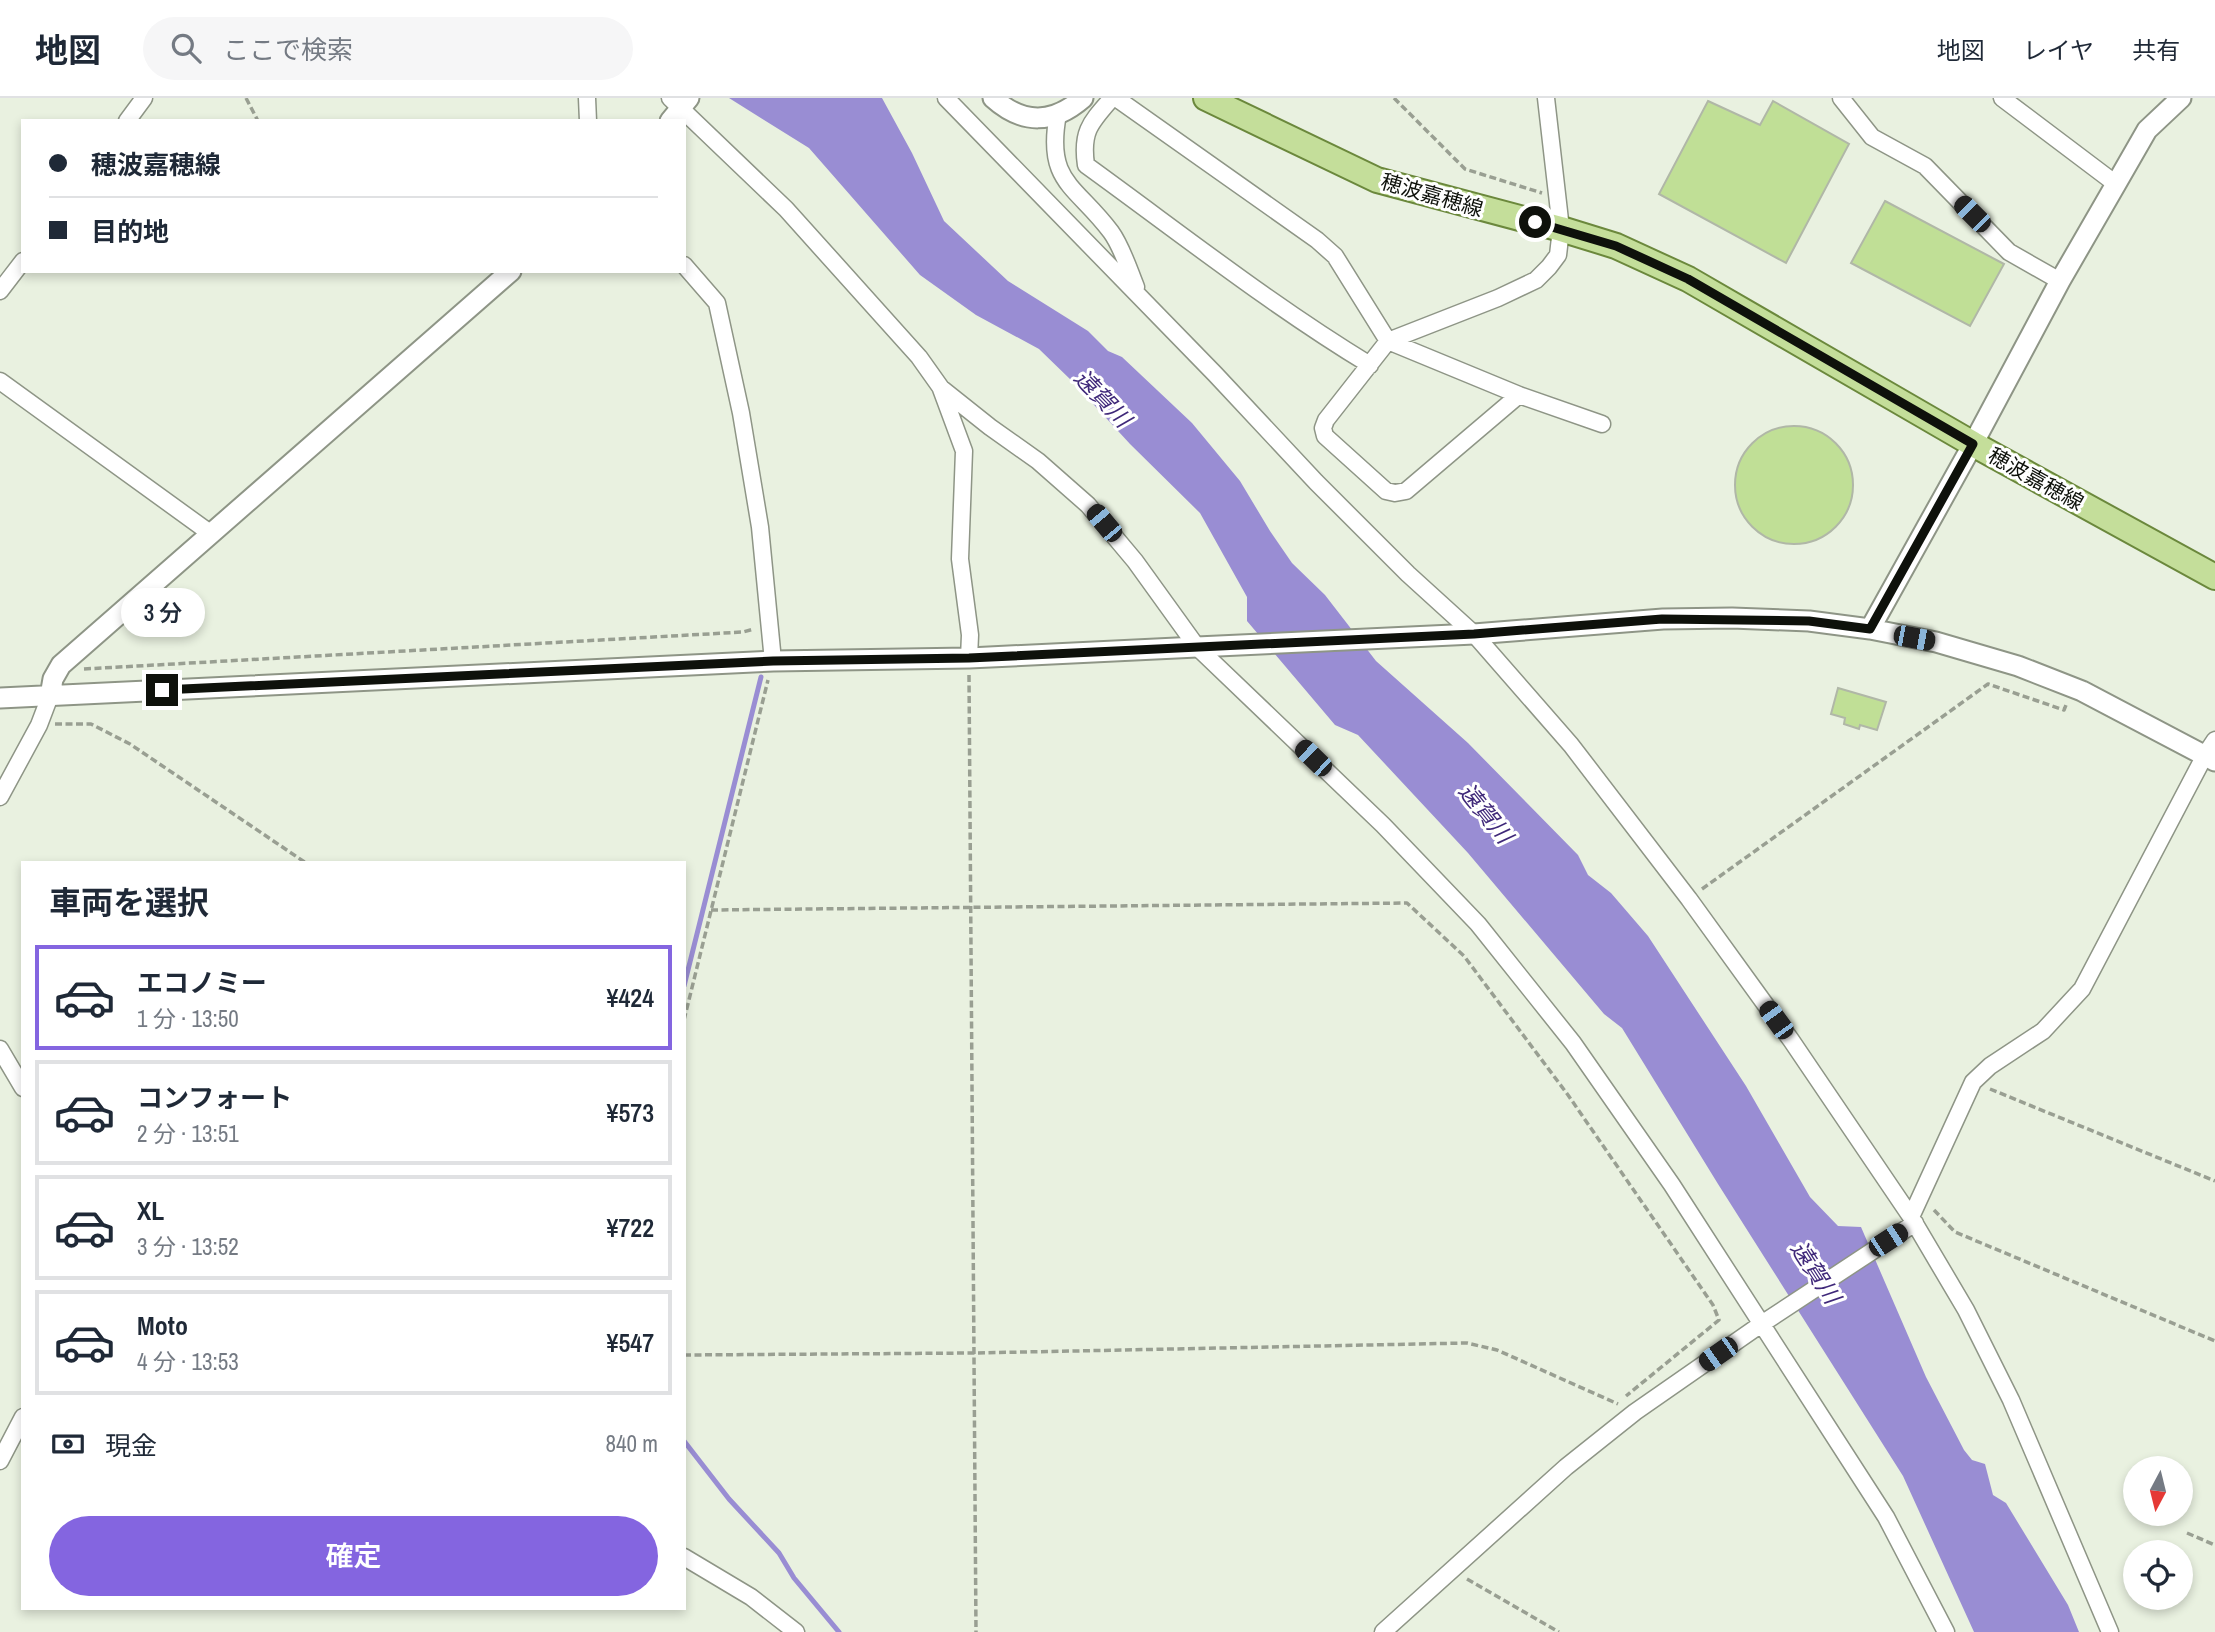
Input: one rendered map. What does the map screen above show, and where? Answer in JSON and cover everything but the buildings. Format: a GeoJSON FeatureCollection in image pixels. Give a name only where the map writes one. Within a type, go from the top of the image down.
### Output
{"type":"FeatureCollection","features":[{"type":"Feature","properties":{"kind":"main road","name":"穂波嘉穂線"},"geometry":{"type":"LineString","coordinates":[[1206,98],[1377,180],[1616,246],[1688,279],[1973,444],[2215,577]]}},
{"type":"Feature","properties":{"kind":"street"},"geometry":{"type":"LineString","coordinates":[[128,119],[144,98]]}},
{"type":"Feature","properties":{"kind":"street"},"geometry":{"type":"LineString","coordinates":[[587,98],[588,119]]}},
{"type":"Feature","properties":{"kind":"street"},"geometry":{"type":"LineString","coordinates":[[946,98],[1316,482],[1408,574],[1474,634],[1571,745],[1689,899],[1791,1040],[1966,1310],[2011,1400],[2110,1632]]}},
{"type":"Feature","properties":{"kind":"street"},"geometry":{"type":"LineString","coordinates":[[993,98],[1014,113],[1031,118],[1050,118],[1069,110],[1083,98]]}},
{"type":"Feature","properties":{"kind":"street"},"geometry":{"type":"LineString","coordinates":[[1370,365],[1267,299],[1237,273],[1086,165],[1084,150],[1089,124],[1114,98],[1317,240],[1335,256],[1388,341],[1519,395],[1602,424]]}},
{"type":"Feature","properties":{"kind":"street"},"geometry":{"type":"LineString","coordinates":[[1519,395],[1406,491],[1395,493],[1386,491],[1325,436],[1323,428],[1326,420],[1388,341],[1498,298],[1536,280],[1558,255],[1561,229],[1546,98]]}},
{"type":"Feature","properties":{"kind":"street"},"geometry":{"type":"LineString","coordinates":[[1841,98],[1872,137],[1924,166],[2010,253],[2060,281]]}},
{"type":"Feature","properties":{"kind":"street"},"geometry":{"type":"LineString","coordinates":[[2002,98],[2116,184]]}},
{"type":"Feature","properties":{"kind":"street"},"geometry":{"type":"LineString","coordinates":[[1870,629],[2060,281],[2147,130],[2181,98]]}},
{"type":"Feature","properties":{"kind":"street"},"geometry":{"type":"LineString","coordinates":[[677,106],[786,209],[919,357],[940,388],[964,451],[960,559],[970,635],[969,658]]}},
{"type":"Feature","properties":{"kind":"street"},"geometry":{"type":"LineString","coordinates":[[1058,114],[1053,144],[1056,163],[1065,182],[1113,234],[1142,299]]}},
{"type":"Feature","properties":{"kind":"street"},"geometry":{"type":"LineString","coordinates":[[0,291],[21,264]]}},
{"type":"Feature","properties":{"kind":"street"},"geometry":{"type":"LineString","coordinates":[[686,267],[717,303],[741,413],[760,527],[773,661]]}},
{"type":"Feature","properties":{"kind":"street"},"geometry":{"type":"LineString","coordinates":[[0,797],[39,725],[56,671],[509,273]]}},
{"type":"Feature","properties":{"kind":"street"},"geometry":{"type":"LineString","coordinates":[[0,381],[210,533]]}},
{"type":"Feature","properties":{"kind":"street"},"geometry":{"type":"LineString","coordinates":[[940,388],[1038,461],[1088,505],[1207,647],[1478,924],[1573,1043],[1764,1322],[1886,1517],[1945,1632]]}},
{"type":"Feature","properties":{"kind":"street"},"geometry":{"type":"LineString","coordinates":[[0,698],[773,661],[969,658],[1207,647],[1474,634],[1662,619],[1809,621],[1936,642],[2018,666],[2075,688],[2212,752],[2082,989],[2043,1031],[1990,1066],[1973,1082],[1921,1195],[1912,1223],[1634,1412],[1566,1467],[1383,1632]]}},
{"type":"Feature","properties":{"kind":"street"},"geometry":{"type":"LineString","coordinates":[[0,1049],[21,1085]]}},
{"type":"Feature","properties":{"kind":"street"},"geometry":{"type":"LineString","coordinates":[[0,1461],[7,1432],[21,1419]]}},
{"type":"Feature","properties":{"kind":"street"},"geometry":{"type":"LineString","coordinates":[[686,1558],[751,1597],[796,1632]]}},
{"type":"Feature","properties":{"kind":"path"},"geometry":{"type":"LineString","coordinates":[[246,98],[257,119]]}},
{"type":"Feature","properties":{"kind":"path"},"geometry":{"type":"LineString","coordinates":[[1394,98],[1465,169],[1557,198]]}},
{"type":"Feature","properties":{"kind":"path"},"geometry":{"type":"LineString","coordinates":[[56,671],[729,632],[769,625]]}},
{"type":"Feature","properties":{"kind":"path"},"geometry":{"type":"LineString","coordinates":[[969,658],[976,1632]]}},
{"type":"Feature","properties":{"kind":"path"},"geometry":{"type":"LineString","coordinates":[[686,1012],[773,661]]}},
{"type":"Feature","properties":{"kind":"path"},"geometry":{"type":"LineString","coordinates":[[1689,899],[1988,684],[2064,710],[2075,688]]}},
{"type":"Feature","properties":{"kind":"path"},"geometry":{"type":"LineString","coordinates":[[39,725],[91,724],[130,744],[303,861]]}},
{"type":"Feature","properties":{"kind":"path"},"geometry":{"type":"LineString","coordinates":[[711,910],[1407,903],[1464,956],[1568,1095],[1713,1305],[1719,1321],[1616,1403]]}},
{"type":"Feature","properties":{"kind":"path"},"geometry":{"type":"LineString","coordinates":[[1973,1082],[2215,1181]]}},
{"type":"Feature","properties":{"kind":"path"},"geometry":{"type":"LineString","coordinates":[[1921,1195],[1955,1233],[2215,1341]]}},
{"type":"Feature","properties":{"kind":"path"},"geometry":{"type":"LineString","coordinates":[[686,1355],[975,1353],[1467,1343],[1497,1350],[1634,1412]]}},
{"type":"Feature","properties":{"kind":"path"},"geometry":{"type":"LineString","coordinates":[[2187,1533],[2215,1545]]}},
{"type":"Feature","properties":{"kind":"path"},"geometry":{"type":"LineString","coordinates":[[1452,1570],[1559,1632]]}},
{"type":"Feature","properties":{"kind":"water","name":"遠賀川"},"geometry":{"type":"Polygon","coordinates":[[[729,98],[882,98],[944,221],[1008,281],[1088,331],[1108,351],[1122,357],[1192,423],[1240,481],[1292,563],[1325,595],[1376,661],[1468,743],[1578,855],[1588,875],[1611,893],[1648,936],[1746,1086],[1810,1197],[1838,1226],[1861,1227],[1926,1377],[1964,1450],[1972,1460],[1985,1464],[1993,1495],[2006,1503],[2068,1605],[2079,1632],[1974,1632],[1903,1476],[1622,1028],[1604,1014],[1468,853],[1358,735],[1335,725],[1247,621],[1247,597],[1200,513],[1039,349],[976,315],[920,275],[809,148],[729,98]]]}},
{"type":"Feature","properties":{"kind":"waterway"},"geometry":{"type":"LineString","coordinates":[[686,978],[761,677]]}},
{"type":"Feature","properties":{"kind":"waterway"},"geometry":{"type":"LineString","coordinates":[[686,1444],[729,1499],[779,1553],[794,1578],[839,1632]]}},
{"type":"Feature","properties":{"kind":"route"},"geometry":{"type":"LineString","coordinates":[[162,690],[773,661],[969,658],[1474,634],[1662,619],[1809,621],[1870,629],[1973,444],[1688,279],[1616,246],[1535,222]]}}]}
